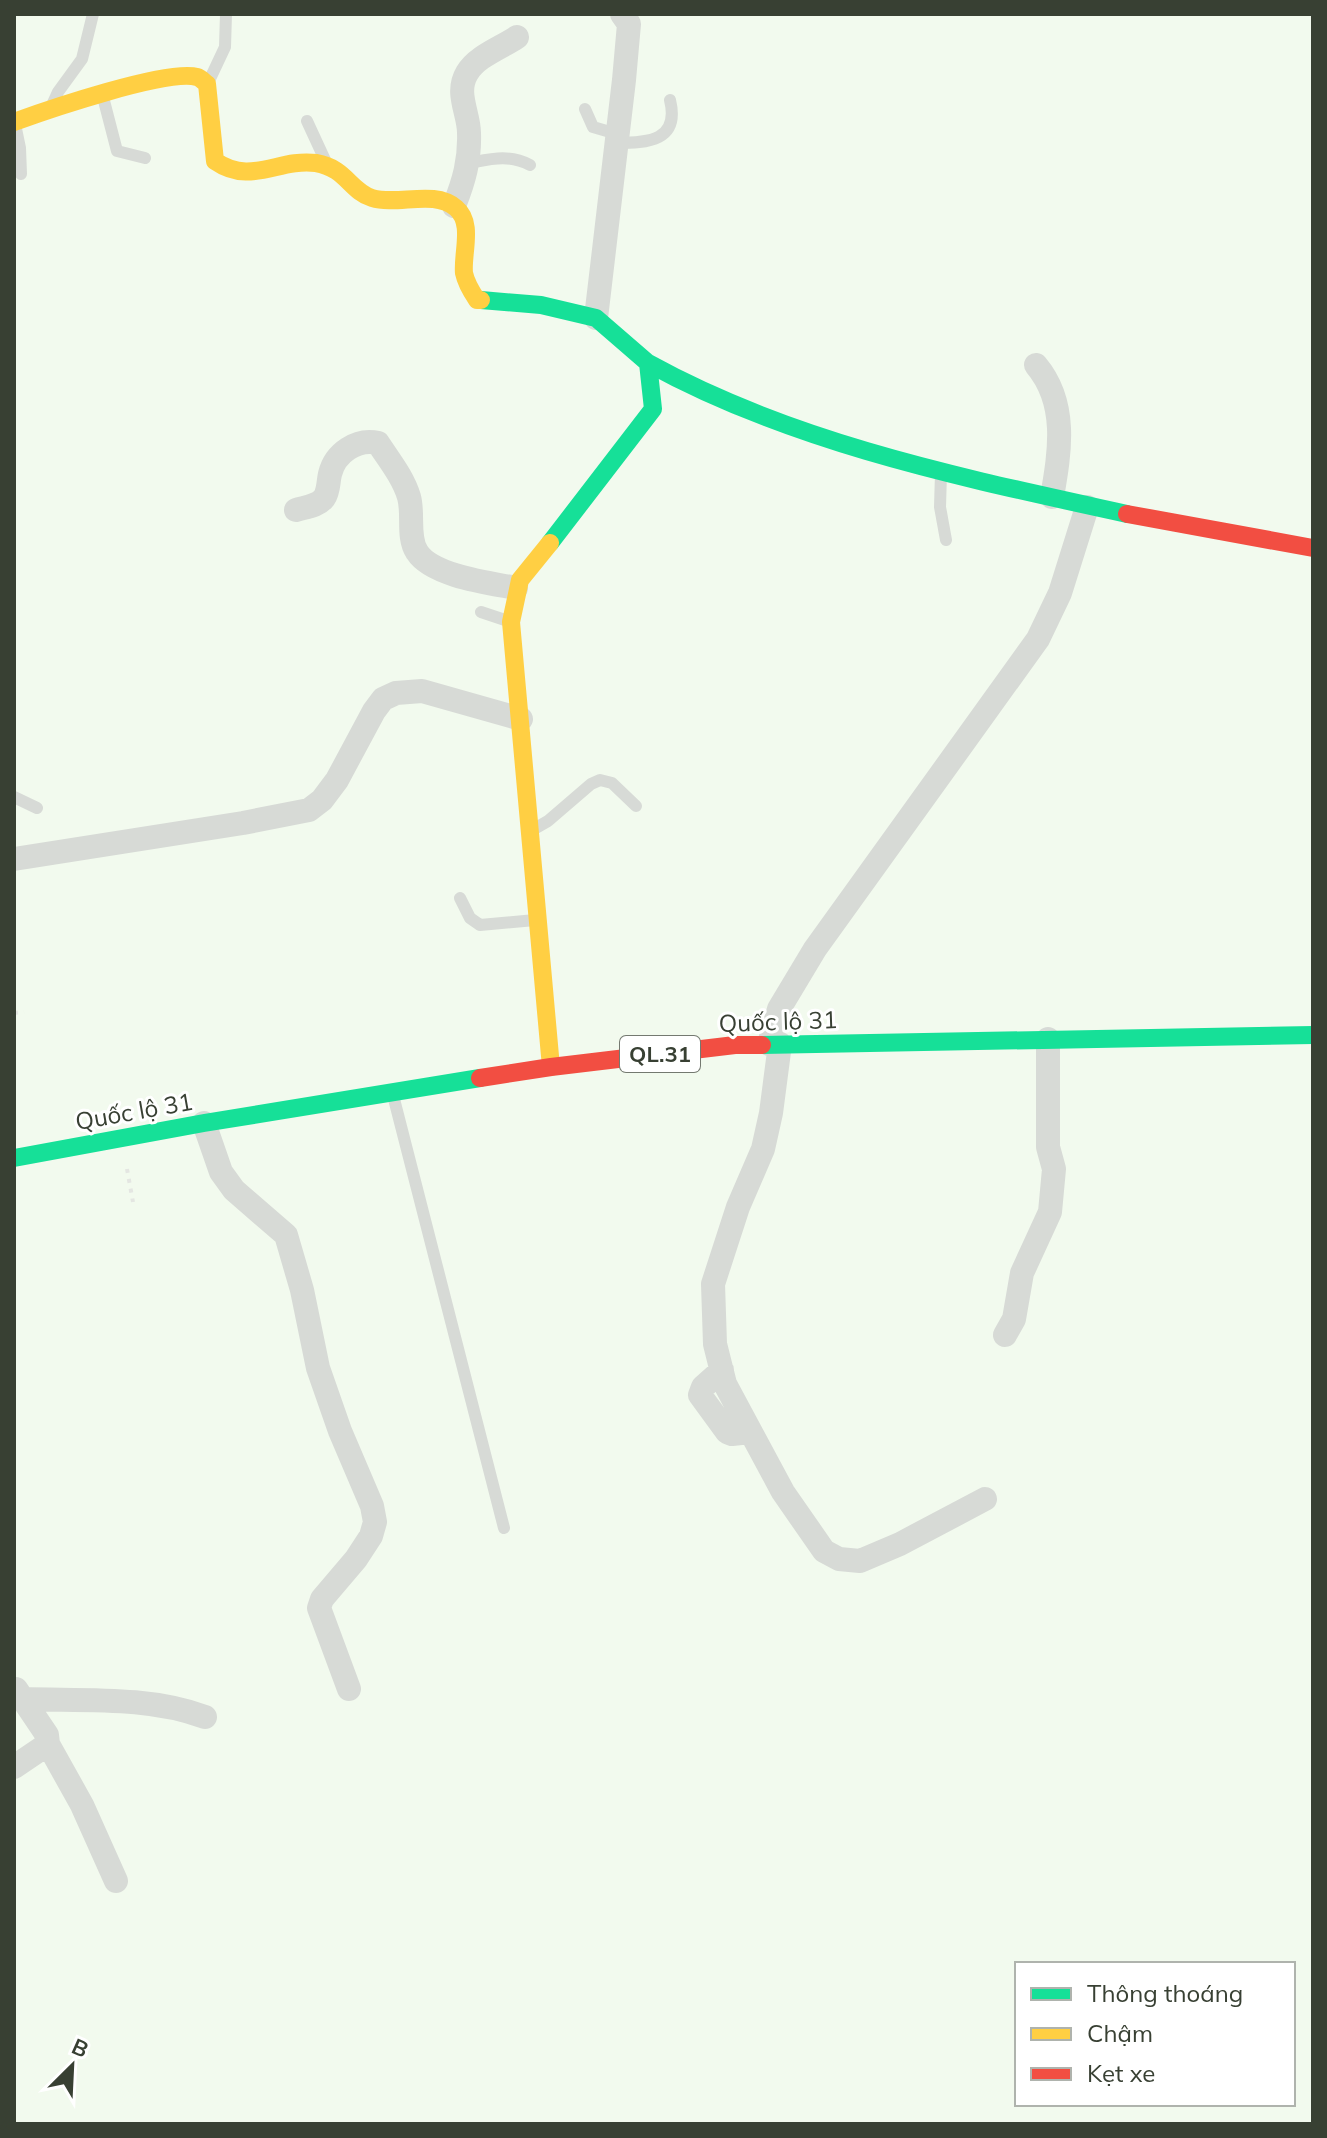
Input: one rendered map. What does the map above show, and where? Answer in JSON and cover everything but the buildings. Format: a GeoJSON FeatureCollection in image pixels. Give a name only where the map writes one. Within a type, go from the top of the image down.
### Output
{"type":"FeatureCollection","features":[{"type":"Feature","properties":{"kind":"main road"},"geometry":{"type":"LineString","coordinates":[[14,122],[102,94],[169,78],[195,76],[207,84],[215,161],[224,169],[262,173],[294,163],[311,162],[344,175],[354,188],[372,198],[423,200],[454,206],[462,214],[466,226],[463,276],[468,290],[477,300],[541,305],[596,318],[648,363],[686,386],[825,439],[1145,520],[1313,548]]}},
{"type":"Feature","properties":{"kind":"main road"},"geometry":{"type":"LineString","coordinates":[[551,1067],[511,622],[516,588],[528,565],[548,546],[653,409],[648,363]]}},
{"type":"Feature","properties":{"kind":"main road","name":"Quốc lộ 31"},"geometry":{"type":"LineString","coordinates":[[14,1158],[204,1123],[551,1067],[735,1045],[1313,1035]]}},
{"type":"Feature","properties":{"kind":"street"},"geometry":{"type":"LineString","coordinates":[[596,318],[631,17]]}},
{"type":"Feature","properties":{"kind":"street"},"geometry":{"type":"LineString","coordinates":[[454,206],[469,163],[469,129],[462,85],[468,71],[482,58],[517,37]]}},
{"type":"Feature","properties":{"kind":"street"},"geometry":{"type":"LineString","coordinates":[[1036,365],[1049,379],[1057,410],[1060,442],[1052,497]]}},
{"type":"Feature","properties":{"kind":"street"},"geometry":{"type":"LineString","coordinates":[[653,409],[686,386]]}},
{"type":"Feature","properties":{"kind":"street"},"geometry":{"type":"LineString","coordinates":[[296,510],[318,504],[327,495],[331,469],[337,457],[358,442],[368,440],[378,443],[402,478],[410,499],[412,540],[424,560],[452,573],[516,588]]}},
{"type":"Feature","properties":{"kind":"street"},"geometry":{"type":"LineString","coordinates":[[985,1499],[860,1561],[839,1559],[824,1551],[783,1492],[725,1384],[715,1344],[713,1284],[738,1207],[763,1149],[771,1113],[779,1009],[815,949],[1038,639],[1060,593],[1087,507]]}},
{"type":"Feature","properties":{"kind":"street"},"geometry":{"type":"LineString","coordinates":[[14,859],[309,810],[322,800],[337,780],[374,711],[383,699],[396,693],[422,691],[521,719]]}},
{"type":"Feature","properties":{"kind":"street"},"geometry":{"type":"LineString","coordinates":[[1005,1335],[1014,1319],[1022,1273],[1050,1212],[1054,1169],[1048,1147],[1048,1039]]}},
{"type":"Feature","properties":{"kind":"street"},"geometry":{"type":"LineString","coordinates":[[204,1123],[221,1172],[234,1190],[286,1235],[302,1290],[318,1368],[340,1431],[372,1506],[375,1522],[371,1536],[322,1599],[319,1608],[349,1689]]}},
{"type":"Feature","properties":{"kind":"street"},"geometry":{"type":"LineString","coordinates":[[19,1693],[169,1708],[205,1717]]}},
{"type":"Feature","properties":{"kind":"street"},"geometry":{"type":"LineString","coordinates":[[19,1693],[47,1735],[48,1744],[82,1805],[116,1881]]}},
{"type":"Feature","properties":{"kind":"street"},"geometry":{"type":"LineString","coordinates":[[14,1767],[48,1744]]}},
{"type":"Feature","properties":{"kind":"lane"},"geometry":{"type":"LineString","coordinates":[[50,110],[58,92],[82,59],[93,14]]}},
{"type":"Feature","properties":{"kind":"lane"},"geometry":{"type":"LineString","coordinates":[[207,84],[225,47],[226,14]]}},
{"type":"Feature","properties":{"kind":"lane"},"geometry":{"type":"LineString","coordinates":[[102,94],[117,151],[145,158]]}},
{"type":"Feature","properties":{"kind":"lane"},"geometry":{"type":"LineString","coordinates":[[585,109],[593,127],[617,138],[640,143],[658,138],[671,127],[674,115],[670,100]]}},
{"type":"Feature","properties":{"kind":"lane"},"geometry":{"type":"LineString","coordinates":[[307,121],[328,167]]}},
{"type":"Feature","properties":{"kind":"lane"},"geometry":{"type":"LineString","coordinates":[[14,122],[20,148],[21,174]]}},
{"type":"Feature","properties":{"kind":"lane"},"geometry":{"type":"LineString","coordinates":[[469,163],[504,157],[518,158],[530,165]]}},
{"type":"Feature","properties":{"kind":"lane"},"geometry":{"type":"LineString","coordinates":[[941,470],[940,507],[946,540]]}},
{"type":"Feature","properties":{"kind":"lane"},"geometry":{"type":"LineString","coordinates":[[481,612],[511,622]]}},
{"type":"Feature","properties":{"kind":"lane"},"geometry":{"type":"LineString","coordinates":[[531,830],[548,821],[591,784],[600,780],[612,783],[636,806]]}},
{"type":"Feature","properties":{"kind":"lane"},"geometry":{"type":"LineString","coordinates":[[14,797],[37,808]]}},
{"type":"Feature","properties":{"kind":"lane"},"geometry":{"type":"LineString","coordinates":[[460,898],[470,918],[480,925],[539,919]]}},
{"type":"Feature","properties":{"kind":"lane"},"geometry":{"type":"LineString","coordinates":[[392,1092],[504,1528]]}},
{"type":"Feature","properties":{"kind":"path"},"geometry":{"type":"LineString","coordinates":[[14,1013],[24,1012]]}},
{"type":"Feature","properties":{"kind":"traffic: fast"},"geometry":{"type":"LineString","coordinates":[[481,300],[541,305],[596,318],[648,363]]}},
{"type":"Feature","properties":{"kind":"traffic: fast"},"geometry":{"type":"LineString","coordinates":[[550,543],[653,409],[648,363],[762,416],[821,437],[943,472],[1127,514]]}},
{"type":"Feature","properties":{"kind":"traffic: fast"},"geometry":{"type":"LineString","coordinates":[[762,1045],[1313,1035]]}},
{"type":"Feature","properties":{"kind":"traffic: fast"},"geometry":{"type":"LineString","coordinates":[[14,1158],[480,1078]]}},
{"type":"Feature","properties":{"kind":"traffic: slow"},"geometry":{"type":"LineString","coordinates":[[14,122],[78,100],[160,79],[182,76],[198,78],[207,84],[215,161],[228,168],[253,171],[289,164],[316,163],[341,174],[372,198],[437,200],[456,208],[465,222],[465,277],[477,300],[481,300]]}},
{"type":"Feature","properties":{"kind":"traffic: slow"},"geometry":{"type":"LineString","coordinates":[[550,543],[520,580],[511,622],[551,1067]]}},
{"type":"Feature","properties":{"kind":"traffic: jam"},"geometry":{"type":"LineString","coordinates":[[1127,514],[1313,548]]}},
{"type":"Feature","properties":{"kind":"traffic: jam"},"geometry":{"type":"LineString","coordinates":[[480,1078],[735,1045],[762,1045]]}}]}
